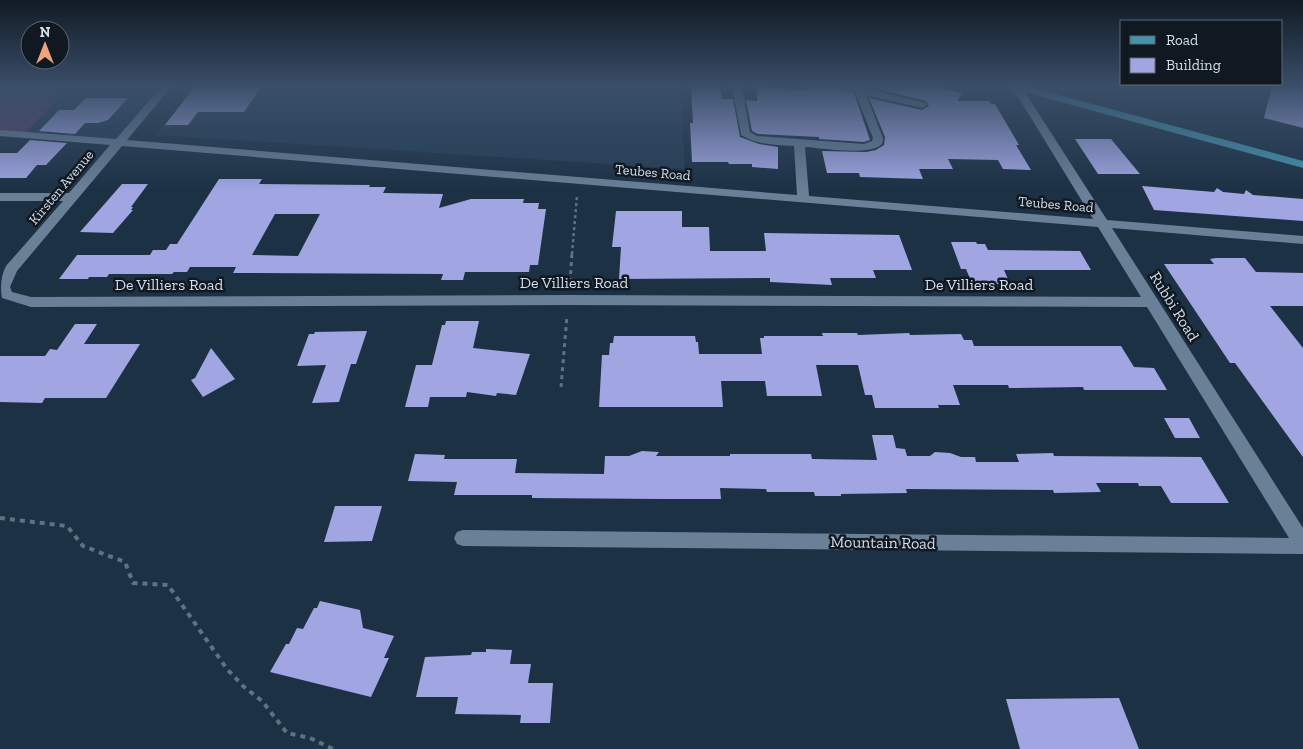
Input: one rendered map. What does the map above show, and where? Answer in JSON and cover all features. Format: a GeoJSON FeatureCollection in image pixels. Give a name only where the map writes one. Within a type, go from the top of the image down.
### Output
{"type":"FeatureCollection","features":[{"type":"Feature","properties":{"kind":"main road"},"geometry":{"type":"LineString","coordinates":[[1141,121],[1303,165]]}},
{"type":"Feature","properties":{"kind":"street","name":"Kirsten Avenue"},"geometry":{"type":"LineString","coordinates":[[3,287],[11,269],[137,121]]}},
{"type":"Feature","properties":{"kind":"street"},"geometry":{"type":"LineString","coordinates":[[743,121],[745,133],[753,138],[765,141],[865,147],[877,143],[878,138],[871,121]]}},
{"type":"Feature","properties":{"kind":"street","name":"Rubbi Road"},"geometry":{"type":"LineString","coordinates":[[1038,121],[1303,545]]}},
{"type":"Feature","properties":{"kind":"street","name":"Teubes Road"},"geometry":{"type":"LineString","coordinates":[[0,133],[1303,240]]}},
{"type":"Feature","properties":{"kind":"street"},"geometry":{"type":"LineString","coordinates":[[799,144],[803,198]]}},
{"type":"Feature","properties":{"kind":"street"},"geometry":{"type":"LineString","coordinates":[[0,197],[72,197]]}},
{"type":"Feature","properties":{"kind":"street","name":"De Villiers Road"},"geometry":{"type":"LineString","coordinates":[[3,287],[7,295],[31,302],[568,300],[1152,302]]}},
{"type":"Feature","properties":{"kind":"street","name":"Mountain Road"},"geometry":{"type":"LineString","coordinates":[[463,538],[1303,545]]}},
{"type":"Feature","properties":{"kind":"path"},"geometry":{"type":"LineString","coordinates":[[0,518],[67,526],[83,546],[126,562],[133,583],[168,585],[227,668],[262,702],[287,733],[310,738],[333,749]]}},
{"type":"Feature","properties":{"kind":"shaded area"},"geometry":{"type":"Polygon","coordinates":[[[0,121],[37,121],[23,135],[0,133],[0,121]]]}},
{"type":"Feature","properties":{"kind":"shaded area"},"geometry":{"type":"Polygon","coordinates":[[[37,121],[137,121],[119,142],[23,135],[37,121]]]}},
{"type":"Feature","properties":{"kind":"shaded area"},"geometry":{"type":"Polygon","coordinates":[[[167,121],[683,121],[685,169],[156,135],[167,121]]]}},
{"type":"Feature","properties":{"kind":"building"},"geometry":{"type":"Polygon","coordinates":[[[49,121],[105,121],[85,123],[75,134],[39,131],[49,121]]]}},
{"type":"Feature","properties":{"kind":"building"},"geometry":{"type":"Polygon","coordinates":[[[168,121],[191,121],[188,125],[165,125],[168,121]]]}},
{"type":"Feature","properties":{"kind":"building"},"geometry":{"type":"Polygon","coordinates":[[[693,121],[737,121],[740,137],[759,144],[778,147],[778,169],[752,167],[752,164],[729,164],[728,162],[692,162],[690,123],[693,123],[693,121]]]}},
{"type":"Feature","properties":{"kind":"building"},"geometry":{"type":"Polygon","coordinates":[[[750,121],[864,121],[870,140],[864,142],[819,139],[819,137],[758,134],[752,131],[750,121]]]}},
{"type":"Feature","properties":{"kind":"building"},"geometry":{"type":"Polygon","coordinates":[[[878,121],[1005,121],[1019,145],[1016,145],[1031,170],[1003,169],[998,160],[948,159],[953,169],[919,169],[923,179],[860,177],[859,173],[827,173],[822,151],[866,152],[876,150],[884,145],[885,137],[878,121]]]}},
{"type":"Feature","properties":{"kind":"building"},"geometry":{"type":"Polygon","coordinates":[[[1276,121],[1303,121],[1303,128],[1276,121]]]}},
{"type":"Feature","properties":{"kind":"building"},"geometry":{"type":"Polygon","coordinates":[[[1075,139],[1111,139],[1140,174],[1098,174],[1075,139]]]}},
{"type":"Feature","properties":{"kind":"building"},"geometry":{"type":"Polygon","coordinates":[[[30,140],[67,143],[46,165],[37,165],[26,178],[0,178],[0,153],[17,153],[30,140]]]}},
{"type":"Feature","properties":{"kind":"building"},"geometry":{"type":"Polygon","coordinates":[[[219,179],[262,179],[259,184],[370,185],[369,187],[386,187],[383,193],[443,194],[439,208],[471,199],[524,199],[523,203],[539,203],[538,209],[546,209],[538,265],[530,265],[529,272],[465,272],[463,280],[441,280],[443,274],[233,273],[236,267],[190,267],[187,272],[174,272],[172,274],[109,274],[107,277],[89,277],[88,279],[59,279],[77,255],[150,255],[153,250],[166,250],[170,244],[177,244],[219,179]],[[275,214],[252,255],[298,256],[320,214],[275,214]]]}},
{"type":"Feature","properties":{"kind":"building"},"geometry":{"type":"Polygon","coordinates":[[[122,184],[148,184],[131,207],[133,207],[131,210],[133,210],[113,233],[80,232],[122,184]]]}},
{"type":"Feature","properties":{"kind":"building"},"geometry":{"type":"Polygon","coordinates":[[[1142,186],[1214,192],[1217,188],[1223,192],[1244,194],[1246,190],[1253,195],[1303,199],[1303,221],[1154,210],[1142,186]]]}},
{"type":"Feature","properties":{"kind":"building"},"geometry":{"type":"Polygon","coordinates":[[[616,211],[682,211],[682,227],[709,227],[710,251],[766,251],[764,233],[899,235],[912,270],[873,270],[876,278],[830,278],[832,285],[770,282],[770,278],[619,279],[621,247],[612,247],[616,211]]]}},
{"type":"Feature","properties":{"kind":"building"},"geometry":{"type":"Polygon","coordinates":[[[951,242],[976,242],[977,244],[985,244],[988,250],[1080,251],[1091,270],[1004,270],[1010,284],[976,284],[975,281],[971,281],[966,269],[961,269],[951,242]]]}},
{"type":"Feature","properties":{"kind":"building"},"geometry":{"type":"Polygon","coordinates":[[[1245,258],[1256,272],[1303,273],[1303,306],[1270,306],[1303,348],[1303,457],[1235,363],[1230,363],[1164,264],[1214,264],[1210,259],[1245,258]]]}},
{"type":"Feature","properties":{"kind":"building"},"geometry":{"type":"Polygon","coordinates":[[[446,321],[479,321],[473,348],[530,354],[516,395],[497,393],[496,396],[467,392],[466,397],[430,397],[428,407],[405,407],[416,365],[432,365],[442,325],[445,325],[446,321]]]}},
{"type":"Feature","properties":{"kind":"building"},"geometry":{"type":"Polygon","coordinates":[[[75,324],[97,324],[84,344],[140,344],[106,398],[45,398],[42,403],[0,402],[0,356],[45,356],[50,349],[57,350],[75,324]]]}},
{"type":"Feature","properties":{"kind":"building"},"geometry":{"type":"Polygon","coordinates":[[[367,331],[356,364],[351,364],[339,402],[312,403],[326,365],[297,366],[309,334],[314,334],[315,332],[367,331]]]}},
{"type":"Feature","properties":{"kind":"building"},"geometry":{"type":"Polygon","coordinates":[[[822,333],[857,333],[858,335],[909,333],[910,335],[961,334],[964,340],[972,340],[974,346],[1121,346],[1134,367],[1154,368],[1167,390],[1084,390],[1083,387],[1009,388],[1008,385],[953,385],[960,405],[938,405],[939,408],[875,408],[872,395],[865,395],[858,365],[816,365],[822,396],[767,396],[765,381],[721,381],[723,407],[599,407],[602,355],[609,355],[610,343],[613,343],[614,336],[695,336],[696,342],[698,342],[699,354],[762,354],[760,338],[764,338],[764,336],[823,336],[822,333]]]}},
{"type":"Feature","properties":{"kind":"building"},"geometry":{"type":"Polygon","coordinates":[[[211,348],[235,379],[203,397],[191,380],[195,378],[211,348]]]}},
{"type":"Feature","properties":{"kind":"building"},"geometry":{"type":"Polygon","coordinates":[[[1164,418],[1189,418],[1200,438],[1175,438],[1164,418]]]}},
{"type":"Feature","properties":{"kind":"building"},"geometry":{"type":"Polygon","coordinates":[[[872,435],[893,435],[896,448],[905,449],[907,456],[930,456],[935,452],[950,453],[961,457],[975,457],[976,462],[1019,462],[1016,454],[1053,453],[1054,456],[1201,457],[1229,503],[1171,503],[1161,486],[1139,486],[1138,483],[1096,483],[1101,492],[1054,493],[1053,490],[906,489],[907,493],[841,494],[841,496],[815,496],[814,492],[767,492],[766,489],[720,488],[721,499],[663,499],[532,498],[532,495],[454,495],[457,482],[408,481],[415,454],[445,455],[444,459],[517,459],[515,473],[604,474],[605,456],[629,456],[642,451],[659,452],[656,456],[811,454],[812,459],[877,460],[872,435]]]}},
{"type":"Feature","properties":{"kind":"building"},"geometry":{"type":"Polygon","coordinates":[[[335,506],[382,506],[372,541],[324,542],[335,506]]]}},
{"type":"Feature","properties":{"kind":"building"},"geometry":{"type":"Polygon","coordinates":[[[320,601],[360,610],[363,628],[394,636],[384,658],[389,658],[371,697],[270,672],[286,644],[289,644],[297,628],[303,629],[320,601]]]}},
{"type":"Feature","properties":{"kind":"building"},"geometry":{"type":"Polygon","coordinates":[[[486,649],[512,650],[510,664],[531,664],[528,683],[553,683],[550,723],[520,723],[521,715],[455,714],[458,697],[416,697],[425,657],[471,655],[472,652],[486,652],[486,649]]]}},
{"type":"Feature","properties":{"kind":"building"},"geometry":{"type":"Polygon","coordinates":[[[1119,698],[1139,749],[1020,749],[1006,699],[1119,698]]]}}]}
